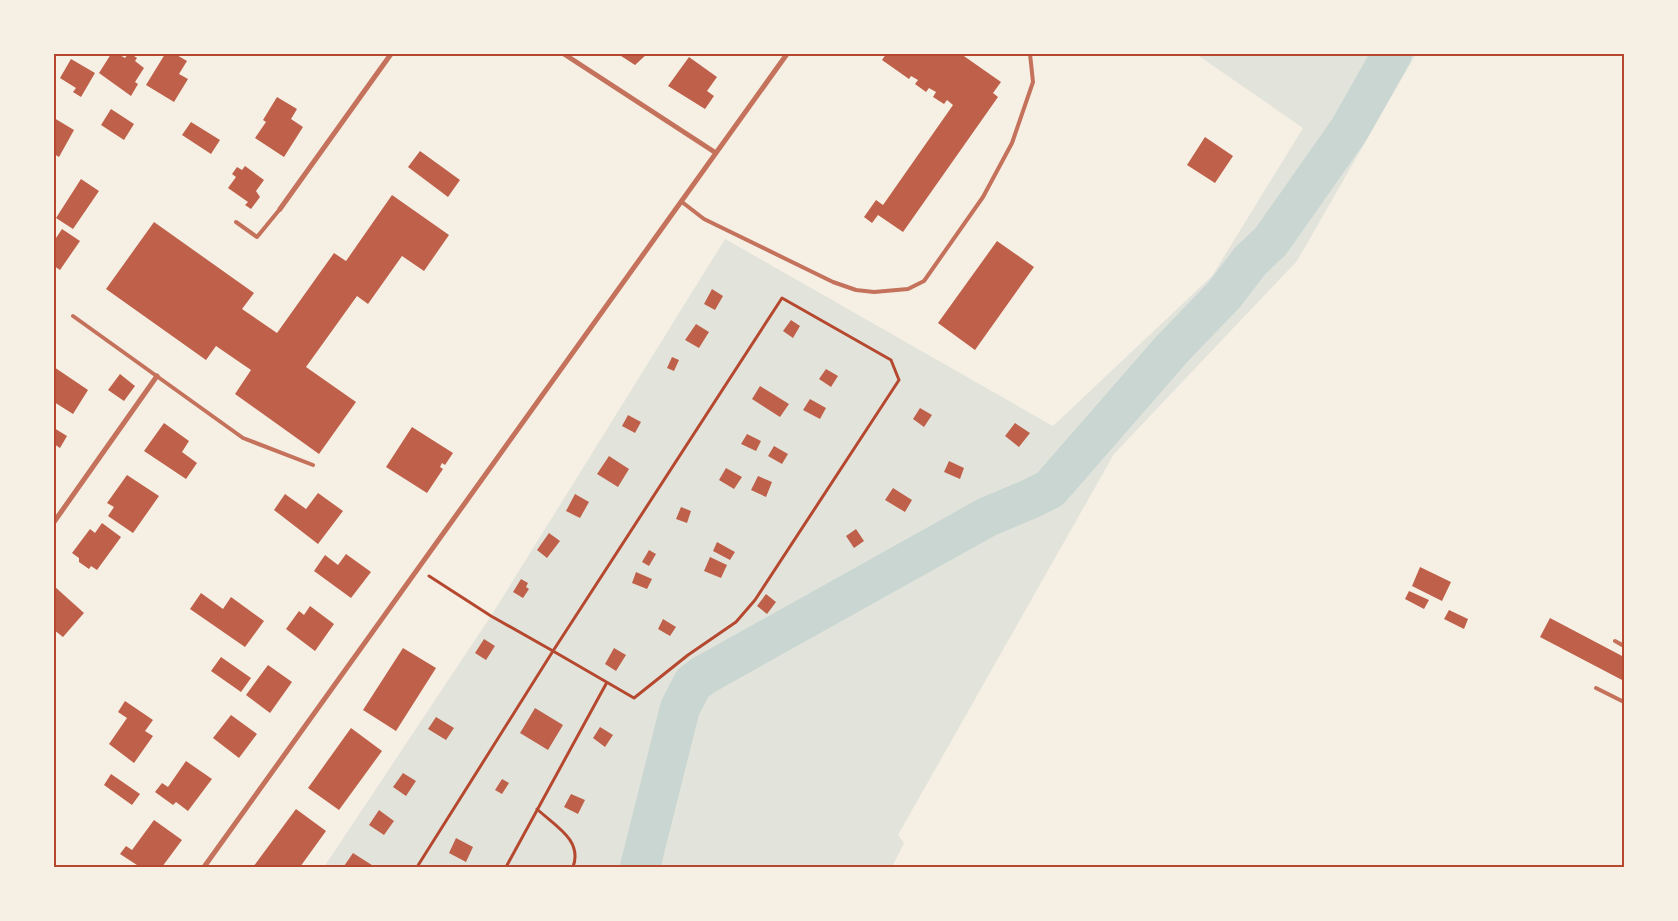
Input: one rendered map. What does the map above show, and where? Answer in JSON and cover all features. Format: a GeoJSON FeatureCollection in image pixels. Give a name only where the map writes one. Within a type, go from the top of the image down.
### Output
{"type":"FeatureCollection","features":[{"type":"Feature","properties":{"kind":"street"},"geometry":{"type":"LineString","coordinates":[[280,209],[391,54]]}},
{"type":"Feature","properties":{"kind":"street"},"geometry":{"type":"LineString","coordinates":[[564,54],[716,154]]}},
{"type":"Feature","properties":{"kind":"street"},"geometry":{"type":"LineString","coordinates":[[204,867],[787,54]]}},
{"type":"Feature","properties":{"kind":"street"},"geometry":{"type":"LineString","coordinates":[[54,522],[157,376]]}},
{"type":"Feature","properties":{"kind":"lane"},"geometry":{"type":"LineString","coordinates":[[682,202],[704,219],[833,282],[856,290],[874,292],[908,289],[924,281],[983,197],[1012,142],[1033,82],[1030,54]]}},
{"type":"Feature","properties":{"kind":"lane"},"geometry":{"type":"LineString","coordinates":[[236,222],[257,237],[280,209]]}},
{"type":"Feature","properties":{"kind":"lane"},"geometry":{"type":"LineString","coordinates":[[73,316],[243,438],[313,465]]}},
{"type":"Feature","properties":{"kind":"lane"},"geometry":{"type":"LineString","coordinates":[[1615,641],[1624,646]]}},
{"type":"Feature","properties":{"kind":"lane"},"geometry":{"type":"LineString","coordinates":[[1596,688],[1624,702]]}},
{"type":"Feature","properties":{"kind":"path"},"geometry":{"type":"LineString","coordinates":[[416,569],[491,616],[553,651],[606,684],[634,698],[688,655],[736,622],[755,600],[899,380],[891,360],[782,298],[553,651],[417,867]]}},
{"type":"Feature","properties":{"kind":"path"},"geometry":{"type":"LineString","coordinates":[[506,867],[606,684]]}},
{"type":"Feature","properties":{"kind":"path"},"geometry":{"type":"LineString","coordinates":[[536,809],[573,842],[577,851],[574,867]]}},
{"type":"Feature","properties":{"kind":"shaded area"},"geometry":{"type":"Polygon","coordinates":[[[1196,54],[1416,54],[1297,261],[1114,454],[898,835],[904,843],[892,867],[324,867],[491,616],[725,239],[1053,426],[1212,276],[1303,128],[1196,54]]]}},
{"type":"Feature","properties":{"kind":"building"},"geometry":{"type":"Polygon","coordinates":[[[111,54],[118,54],[125,58],[128,54],[131,54],[137,58],[135,61],[144,68],[135,82],[138,84],[131,96],[99,73],[111,54]]]}},
{"type":"Feature","properties":{"kind":"building"},"geometry":{"type":"Polygon","coordinates":[[[165,54],[175,54],[187,61],[179,74],[188,79],[174,102],[146,85],[165,54]]]}},
{"type":"Feature","properties":{"kind":"building"},"geometry":{"type":"Polygon","coordinates":[[[618,54],[647,54],[635,65],[618,54]]]}},
{"type":"Feature","properties":{"kind":"building"},"geometry":{"type":"Polygon","coordinates":[[[886,54],[961,54],[1001,82],[993,93],[998,97],[903,232],[878,215],[872,223],[864,217],[876,200],[883,205],[953,105],[947,100],[944,104],[933,97],[936,92],[929,88],[926,92],[915,84],[918,80],[911,76],[909,79],[882,60],[886,54]]]}},
{"type":"Feature","properties":{"kind":"building"},"geometry":{"type":"Polygon","coordinates":[[[689,57],[717,77],[707,91],[714,96],[705,109],[668,86],[689,57]]]}},
{"type":"Feature","properties":{"kind":"building"},"geometry":{"type":"Polygon","coordinates":[[[71,59],[95,73],[81,97],[73,92],[76,88],[60,78],[71,59]]]}},
{"type":"Feature","properties":{"kind":"building"},"geometry":{"type":"Polygon","coordinates":[[[277,97],[297,109],[291,119],[303,127],[284,157],[255,138],[266,122],[263,120],[277,97]]]}},
{"type":"Feature","properties":{"kind":"building"},"geometry":{"type":"Polygon","coordinates":[[[111,109],[134,124],[124,140],[101,125],[111,109]]]}},
{"type":"Feature","properties":{"kind":"building"},"geometry":{"type":"Polygon","coordinates":[[[54,118],[74,130],[59,157],[54,154],[54,118]]]}},
{"type":"Feature","properties":{"kind":"building"},"geometry":{"type":"Polygon","coordinates":[[[191,122],[220,140],[211,154],[182,135],[191,122]]]}},
{"type":"Feature","properties":{"kind":"building"},"geometry":{"type":"Polygon","coordinates":[[[1205,137],[1233,156],[1215,183],[1187,165],[1205,137]]]}},
{"type":"Feature","properties":{"kind":"building"},"geometry":{"type":"Polygon","coordinates":[[[420,151],[460,180],[448,197],[408,167],[420,151]]]}},
{"type":"Feature","properties":{"kind":"building"},"geometry":{"type":"Polygon","coordinates":[[[245,166],[264,180],[256,191],[260,197],[251,209],[245,205],[248,202],[228,188],[236,177],[232,174],[237,167],[242,170],[245,166]]]}},
{"type":"Feature","properties":{"kind":"building"},"geometry":{"type":"Polygon","coordinates":[[[81,179],[99,191],[73,229],[56,218],[81,179]]]}},
{"type":"Feature","properties":{"kind":"building"},"geometry":{"type":"Polygon","coordinates":[[[392,195],[449,235],[424,271],[402,256],[368,304],[357,296],[306,367],[356,402],[319,454],[235,394],[251,370],[216,346],[206,360],[106,289],[154,222],[254,293],[242,309],[277,333],[334,253],[346,261],[392,195]]]}},
{"type":"Feature","properties":{"kind":"building"},"geometry":{"type":"Polygon","coordinates":[[[62,229],[80,241],[60,270],[54,266],[54,241],[62,229]]]}},
{"type":"Feature","properties":{"kind":"building"},"geometry":{"type":"Polygon","coordinates":[[[997,241],[1034,267],[975,350],[938,323],[997,241]]]}},
{"type":"Feature","properties":{"kind":"building"},"geometry":{"type":"Polygon","coordinates":[[[712,289],[723,296],[715,310],[704,304],[712,289]]]}},
{"type":"Feature","properties":{"kind":"building"},"geometry":{"type":"Polygon","coordinates":[[[791,320],[800,326],[793,338],[783,331],[791,320]]]}},
{"type":"Feature","properties":{"kind":"building"},"geometry":{"type":"Polygon","coordinates":[[[696,324],[709,332],[699,348],[685,340],[696,324]]]}},
{"type":"Feature","properties":{"kind":"building"},"geometry":{"type":"Polygon","coordinates":[[[672,357],[679,360],[674,371],[667,368],[672,357]]]}},
{"type":"Feature","properties":{"kind":"building"},"geometry":{"type":"Polygon","coordinates":[[[54,367],[88,390],[73,414],[54,402],[54,367]]]}},
{"type":"Feature","properties":{"kind":"building"},"geometry":{"type":"Polygon","coordinates":[[[826,369],[838,376],[831,387],[819,379],[826,369]]]}},
{"type":"Feature","properties":{"kind":"building"},"geometry":{"type":"Polygon","coordinates":[[[120,374],[135,386],[124,401],[108,390],[120,374]]]}},
{"type":"Feature","properties":{"kind":"building"},"geometry":{"type":"Polygon","coordinates":[[[760,386],[789,404],[780,417],[752,399],[760,386]]]}},
{"type":"Feature","properties":{"kind":"building"},"geometry":{"type":"Polygon","coordinates":[[[810,399],[826,408],[820,419],[803,410],[810,399]]]}},
{"type":"Feature","properties":{"kind":"building"},"geometry":{"type":"Polygon","coordinates":[[[920,408],[932,415],[924,427],[913,419],[920,408]]]}},
{"type":"Feature","properties":{"kind":"building"},"geometry":{"type":"Polygon","coordinates":[[[628,415],[641,422],[635,433],[622,426],[628,415]]]}},
{"type":"Feature","properties":{"kind":"building"},"geometry":{"type":"Polygon","coordinates":[[[164,423],[189,441],[182,452],[197,463],[186,479],[144,451],[164,423]]]}},
{"type":"Feature","properties":{"kind":"building"},"geometry":{"type":"Polygon","coordinates":[[[1015,423],[1030,433],[1019,447],[1005,436],[1015,423]]]}},
{"type":"Feature","properties":{"kind":"building"},"geometry":{"type":"Polygon","coordinates":[[[412,427],[453,453],[445,465],[442,463],[440,467],[443,469],[427,493],[386,467],[412,427]]]}},
{"type":"Feature","properties":{"kind":"building"},"geometry":{"type":"Polygon","coordinates":[[[54,428],[67,436],[60,448],[54,444],[54,428]]]}},
{"type":"Feature","properties":{"kind":"building"},"geometry":{"type":"Polygon","coordinates":[[[747,434],[761,441],[756,451],[741,444],[747,434]]]}},
{"type":"Feature","properties":{"kind":"building"},"geometry":{"type":"Polygon","coordinates":[[[774,446],[788,454],[782,464],[768,456],[774,446]]]}},
{"type":"Feature","properties":{"kind":"building"},"geometry":{"type":"Polygon","coordinates":[[[609,456],[629,469],[618,487],[597,474],[609,456]]]}},
{"type":"Feature","properties":{"kind":"building"},"geometry":{"type":"Polygon","coordinates":[[[949,461],[964,468],[960,479],[944,472],[949,461]]]}},
{"type":"Feature","properties":{"kind":"building"},"geometry":{"type":"Polygon","coordinates":[[[726,468],[742,477],[734,489],[719,480],[726,468]]]}},
{"type":"Feature","properties":{"kind":"building"},"geometry":{"type":"Polygon","coordinates":[[[127,475],[159,496],[133,533],[108,516],[114,507],[107,503],[127,475]]]}},
{"type":"Feature","properties":{"kind":"building"},"geometry":{"type":"Polygon","coordinates":[[[758,476],[772,482],[766,497],[751,490],[758,476]]]}},
{"type":"Feature","properties":{"kind":"building"},"geometry":{"type":"Polygon","coordinates":[[[893,488],[912,500],[905,512],[885,500],[893,488]]]}},
{"type":"Feature","properties":{"kind":"building"},"geometry":{"type":"Polygon","coordinates":[[[318,493],[343,511],[318,544],[274,510],[285,494],[306,509],[318,493]]]}},
{"type":"Feature","properties":{"kind":"building"},"geometry":{"type":"Polygon","coordinates":[[[575,494],[589,502],[580,518],[566,511],[575,494]]]}},
{"type":"Feature","properties":{"kind":"building"},"geometry":{"type":"Polygon","coordinates":[[[681,507],[691,511],[687,523],[676,519],[681,507]]]}},
{"type":"Feature","properties":{"kind":"building"},"geometry":{"type":"Polygon","coordinates":[[[102,523],[121,537],[97,570],[91,566],[89,569],[79,562],[79,558],[72,553],[90,529],[95,533],[102,523]]]}},
{"type":"Feature","properties":{"kind":"building"},"geometry":{"type":"Polygon","coordinates":[[[856,529],[864,541],[854,548],[846,536],[856,529]]]}},
{"type":"Feature","properties":{"kind":"building"},"geometry":{"type":"Polygon","coordinates":[[[549,533],[560,541],[547,558],[537,550],[549,533]]]}},
{"type":"Feature","properties":{"kind":"building"},"geometry":{"type":"Polygon","coordinates":[[[717,542],[735,552],[730,560],[713,551],[717,542]]]}},
{"type":"Feature","properties":{"kind":"building"},"geometry":{"type":"Polygon","coordinates":[[[649,550],[656,554],[649,566],[642,562],[649,550]]]}},
{"type":"Feature","properties":{"kind":"building"},"geometry":{"type":"Polygon","coordinates":[[[346,554],[371,572],[351,598],[314,571],[325,555],[338,565],[346,554]]]}},
{"type":"Feature","properties":{"kind":"building"},"geometry":{"type":"Polygon","coordinates":[[[710,557],[727,565],[721,578],[704,571],[710,557]]]}},
{"type":"Feature","properties":{"kind":"building"},"geometry":{"type":"Polygon","coordinates":[[[1420,567],[1451,582],[1442,601],[1412,586],[1420,567]]]}},
{"type":"Feature","properties":{"kind":"building"},"geometry":{"type":"Polygon","coordinates":[[[636,572],[652,579],[647,589],[632,583],[636,572]]]}},
{"type":"Feature","properties":{"kind":"building"},"geometry":{"type":"Polygon","coordinates":[[[521,579],[528,583],[526,587],[529,589],[523,598],[513,592],[521,579]]]}},
{"type":"Feature","properties":{"kind":"building"},"geometry":{"type":"Polygon","coordinates":[[[54,586],[84,613],[63,637],[54,630],[54,586]]]}},
{"type":"Feature","properties":{"kind":"building"},"geometry":{"type":"Polygon","coordinates":[[[1409,591],[1429,600],[1424,609],[1405,599],[1409,591]]]}},
{"type":"Feature","properties":{"kind":"building"},"geometry":{"type":"Polygon","coordinates":[[[201,593],[223,609],[231,597],[264,621],[245,647],[190,609],[201,593]]]}},
{"type":"Feature","properties":{"kind":"building"},"geometry":{"type":"Polygon","coordinates":[[[766,594],[776,602],[767,614],[757,606],[766,594]]]}},
{"type":"Feature","properties":{"kind":"building"},"geometry":{"type":"Polygon","coordinates":[[[310,606],[334,624],[315,651],[286,629],[299,611],[304,615],[310,606]]]}},
{"type":"Feature","properties":{"kind":"building"},"geometry":{"type":"Polygon","coordinates":[[[1449,610],[1468,619],[1464,629],[1444,619],[1449,610]]]}},
{"type":"Feature","properties":{"kind":"building"},"geometry":{"type":"Polygon","coordinates":[[[1550,618],[1624,657],[1624,681],[1540,637],[1550,618]]]}},
{"type":"Feature","properties":{"kind":"building"},"geometry":{"type":"Polygon","coordinates":[[[663,619],[676,627],[670,636],[658,629],[663,619]]]}},
{"type":"Feature","properties":{"kind":"building"},"geometry":{"type":"Polygon","coordinates":[[[484,639],[495,646],[486,660],[475,653],[484,639]]]}},
{"type":"Feature","properties":{"kind":"building"},"geometry":{"type":"Polygon","coordinates":[[[403,648],[436,668],[396,731],[363,710],[403,648]]]}},
{"type":"Feature","properties":{"kind":"building"},"geometry":{"type":"Polygon","coordinates":[[[614,648],[626,655],[616,671],[605,664],[614,648]]]}},
{"type":"Feature","properties":{"kind":"building"},"geometry":{"type":"Polygon","coordinates":[[[221,657],[251,678],[241,692],[211,671],[221,657]]]}},
{"type":"Feature","properties":{"kind":"building"},"geometry":{"type":"Polygon","coordinates":[[[268,665],[292,682],[270,713],[246,695],[268,665]]]}},
{"type":"Feature","properties":{"kind":"building"},"geometry":{"type":"Polygon","coordinates":[[[125,701],[153,720],[145,731],[153,736],[134,763],[109,744],[127,718],[118,712],[125,701]]]}},
{"type":"Feature","properties":{"kind":"building"},"geometry":{"type":"Polygon","coordinates":[[[535,708],[563,725],[548,750],[520,733],[535,708]]]}},
{"type":"Feature","properties":{"kind":"building"},"geometry":{"type":"Polygon","coordinates":[[[231,715],[257,734],[239,758],[213,738],[231,715]]]}},
{"type":"Feature","properties":{"kind":"building"},"geometry":{"type":"Polygon","coordinates":[[[436,717],[454,728],[446,740],[428,729],[436,717]]]}},
{"type":"Feature","properties":{"kind":"building"},"geometry":{"type":"Polygon","coordinates":[[[600,727],[613,735],[605,747],[593,738],[600,727]]]}},
{"type":"Feature","properties":{"kind":"building"},"geometry":{"type":"Polygon","coordinates":[[[351,728],[382,751],[339,810],[308,788],[351,728]]]}},
{"type":"Feature","properties":{"kind":"building"},"geometry":{"type":"Polygon","coordinates":[[[186,761],[212,779],[188,811],[176,802],[173,805],[155,792],[162,783],[168,787],[186,761]]]}},
{"type":"Feature","properties":{"kind":"building"},"geometry":{"type":"Polygon","coordinates":[[[403,773],[416,781],[406,796],[393,787],[403,773]]]}},
{"type":"Feature","properties":{"kind":"building"},"geometry":{"type":"Polygon","coordinates":[[[111,774],[140,794],[132,805],[104,785],[111,774]]]}},
{"type":"Feature","properties":{"kind":"building"},"geometry":{"type":"Polygon","coordinates":[[[502,779],[509,783],[502,794],[495,790],[502,779]]]}},
{"type":"Feature","properties":{"kind":"building"},"geometry":{"type":"Polygon","coordinates":[[[571,794],[585,800],[578,814],[564,807],[571,794]]]}},
{"type":"Feature","properties":{"kind":"building"},"geometry":{"type":"Polygon","coordinates":[[[296,809],[326,831],[300,867],[253,867],[296,809]]]}},
{"type":"Feature","properties":{"kind":"building"},"geometry":{"type":"Polygon","coordinates":[[[379,810],[394,821],[384,835],[369,825],[379,810]]]}},
{"type":"Feature","properties":{"kind":"building"},"geometry":{"type":"Polygon","coordinates":[[[154,820],[182,840],[162,867],[140,867],[120,854],[126,846],[132,850],[154,820]]]}},
{"type":"Feature","properties":{"kind":"building"},"geometry":{"type":"Polygon","coordinates":[[[456,838],[473,847],[466,862],[449,853],[456,838]]]}},
{"type":"Feature","properties":{"kind":"building"},"geometry":{"type":"Polygon","coordinates":[[[353,853],[375,867],[344,866],[353,853]]]}},
{"type":"Feature","properties":{"kind":"waterway"},"geometry":{"type":"LineString","coordinates":[[640,867],[680,708],[693,683],[704,675],[987,517],[1050,489],[1172,349],[1224,295],[1250,261],[1271,241],[1349,130],[1392,54]]}}]}
